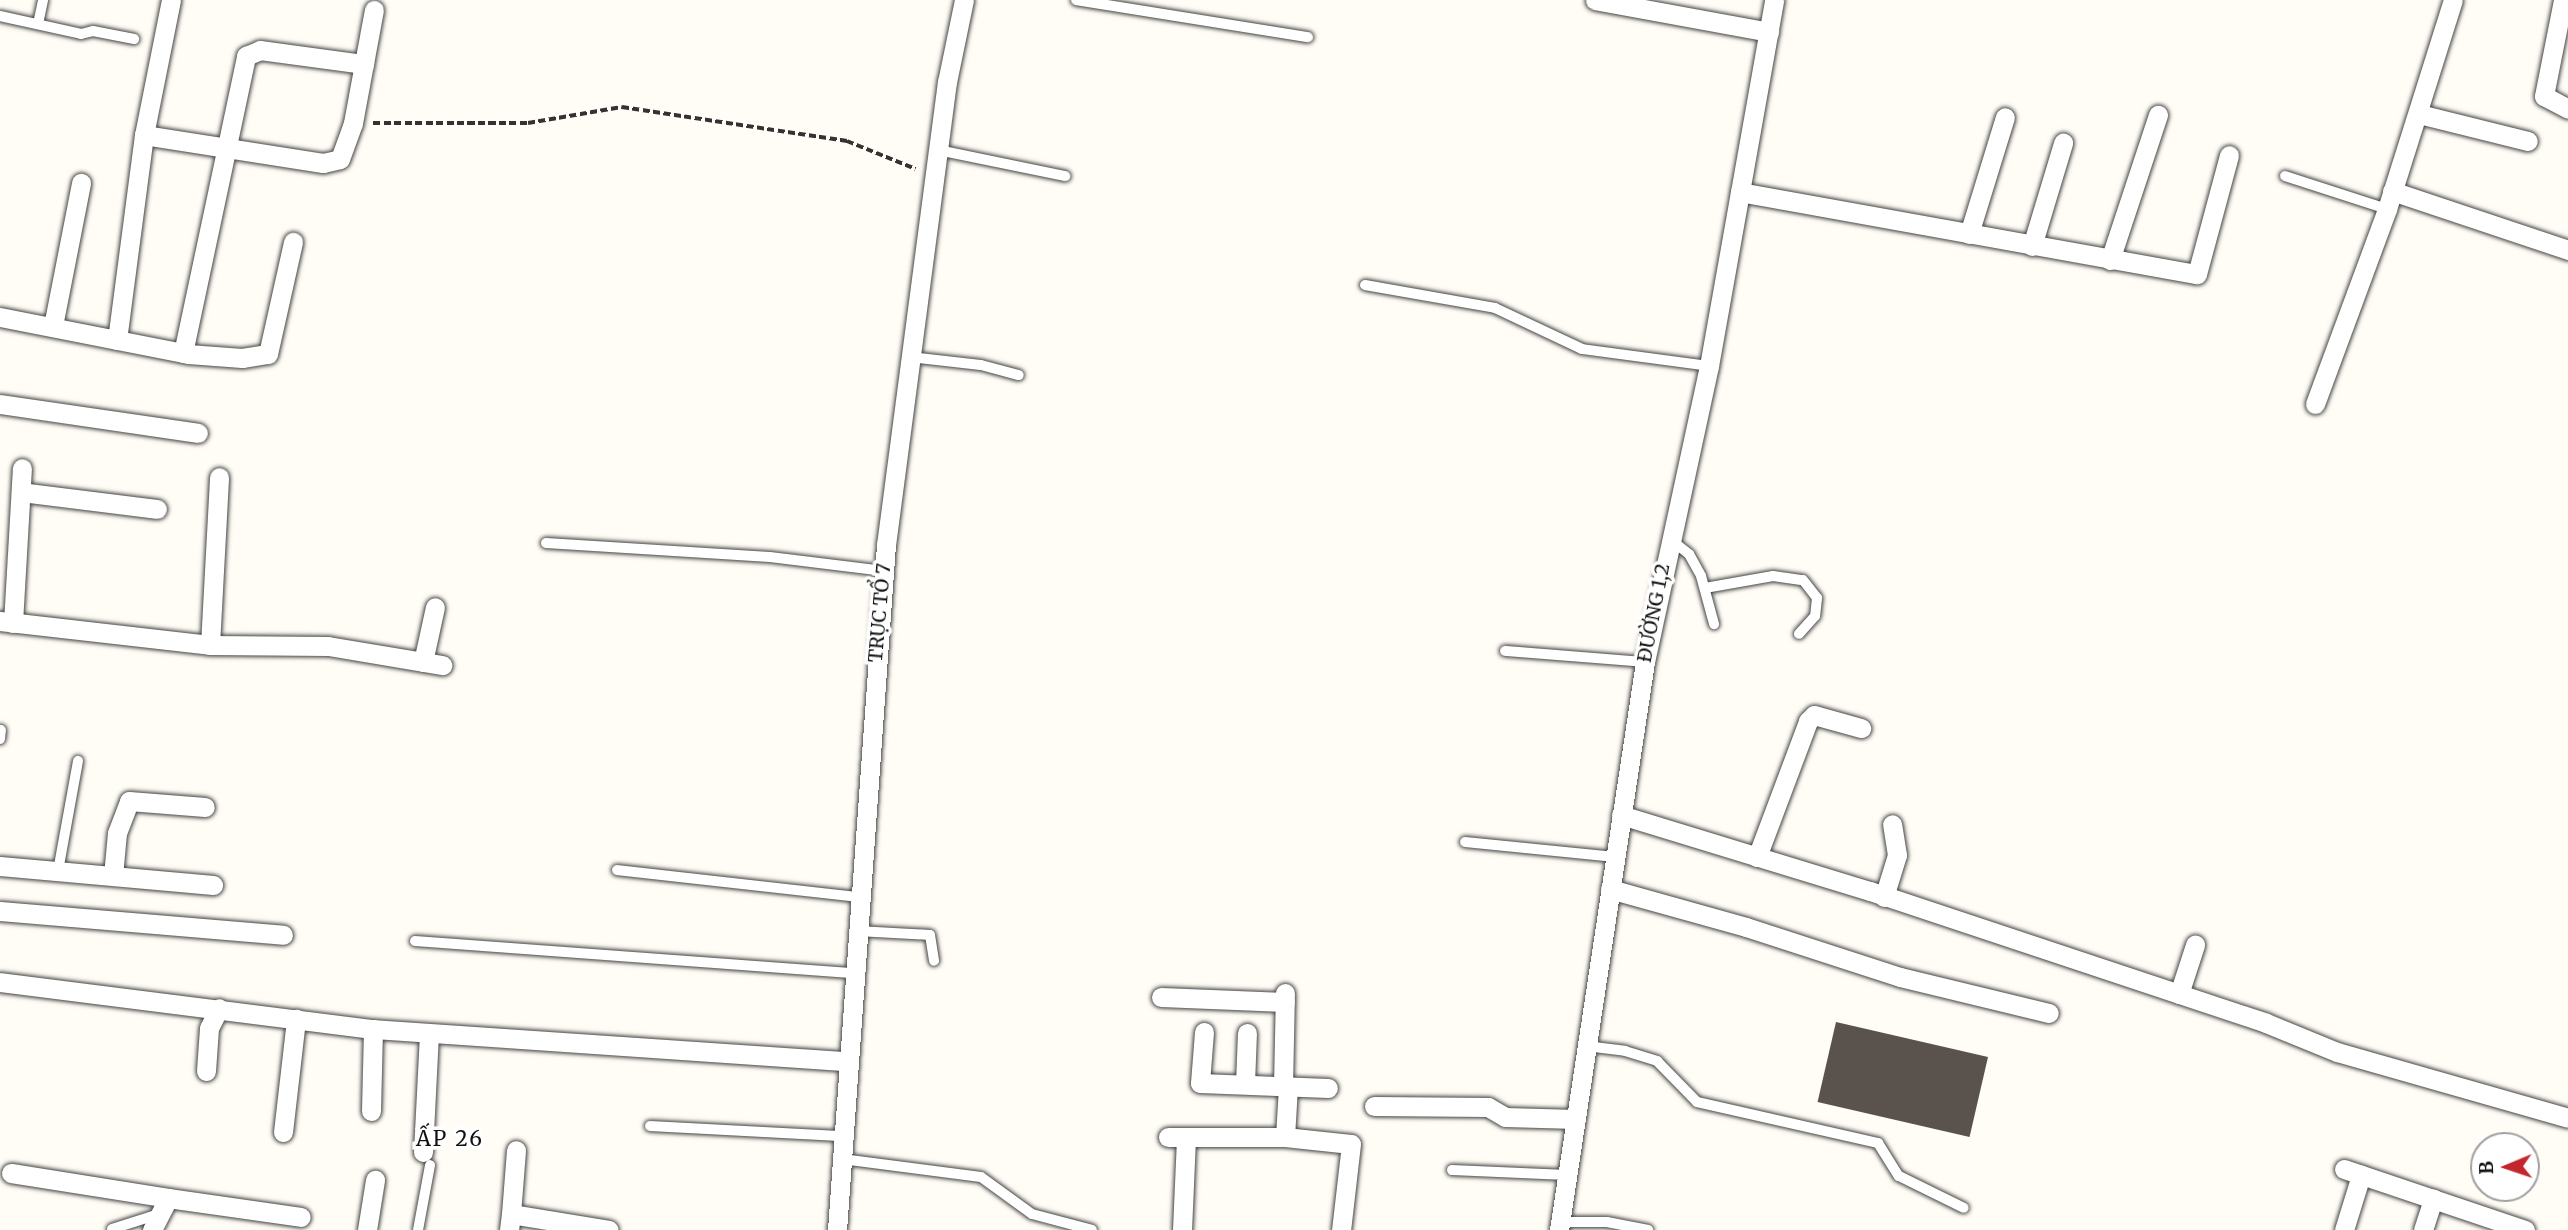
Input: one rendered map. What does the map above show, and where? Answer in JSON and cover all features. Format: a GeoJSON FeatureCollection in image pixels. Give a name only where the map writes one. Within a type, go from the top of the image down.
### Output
{"type":"FeatureCollection","features":[{"type":"Feature","properties":{"kind":"street"},"geometry":{"type":"LineString","coordinates":[[117,340],[144,135],[171,0]]}},
{"type":"Feature","properties":{"kind":"street","name":"TRỤC TỔ 7"},"geometry":{"type":"LineString","coordinates":[[837,1230],[858,897],[884,571],[934,177],[964,0]]}},
{"type":"Feature","properties":{"kind":"street"},"geometry":{"type":"LineString","coordinates":[[1595,0],[1769,32]]}},
{"type":"Feature","properties":{"kind":"street","name":"ĐƯỜNG 1,2"},"geometry":{"type":"LineString","coordinates":[[1560,1226],[1644,662],[1668,538],[1709,366],[1774,0]]}},
{"type":"Feature","properties":{"kind":"street"},"geometry":{"type":"LineString","coordinates":[[2315,404],[2419,114],[2453,0]]}},
{"type":"Feature","properties":{"kind":"street"},"geometry":{"type":"LineString","coordinates":[[2563,0],[2544,96],[2568,109]]}},
{"type":"Feature","properties":{"kind":"street"},"geometry":{"type":"LineString","coordinates":[[144,135],[333,162],[343,154],[353,123],[374,10]]}},
{"type":"Feature","properties":{"kind":"street"},"geometry":{"type":"LineString","coordinates":[[183,353],[246,55],[251,50],[364,64]]}},
{"type":"Feature","properties":{"kind":"street"},"geometry":{"type":"LineString","coordinates":[[2419,114],[2528,141]]}},
{"type":"Feature","properties":{"kind":"street"},"geometry":{"type":"LineString","coordinates":[[2110,260],[2158,115]]}},
{"type":"Feature","properties":{"kind":"street"},"geometry":{"type":"LineString","coordinates":[[1969,234],[2006,117]]}},
{"type":"Feature","properties":{"kind":"street"},"geometry":{"type":"LineString","coordinates":[[2032,246],[2063,143]]}},
{"type":"Feature","properties":{"kind":"street"},"geometry":{"type":"LineString","coordinates":[[1740,192],[2197,274],[2229,155]]}},
{"type":"Feature","properties":{"kind":"street"},"geometry":{"type":"LineString","coordinates":[[52,326],[82,183]]}},
{"type":"Feature","properties":{"kind":"street"},"geometry":{"type":"LineString","coordinates":[[2389,200],[2568,250]]}},
{"type":"Feature","properties":{"kind":"street"},"geometry":{"type":"LineString","coordinates":[[0,317],[183,353],[242,358],[268,354],[293,242]]}},
{"type":"Feature","properties":{"kind":"street"},"geometry":{"type":"LineString","coordinates":[[0,404],[198,433]]}},
{"type":"Feature","properties":{"kind":"street"},"geometry":{"type":"LineString","coordinates":[[22,468],[7,622],[210,645],[328,646],[433,664],[435,607]]}},
{"type":"Feature","properties":{"kind":"street"},"geometry":{"type":"LineString","coordinates":[[210,645],[219,477]]}},
{"type":"Feature","properties":{"kind":"street"},"geometry":{"type":"LineString","coordinates":[[21,492],[157,509]]}},
{"type":"Feature","properties":{"kind":"street"},"geometry":{"type":"LineString","coordinates":[[1757,857],[1808,721],[1814,715],[1861,728]]}},
{"type":"Feature","properties":{"kind":"street"},"geometry":{"type":"LineString","coordinates":[[113,876],[117,833],[129,801],[205,807]]}},
{"type":"Feature","properties":{"kind":"street"},"geometry":{"type":"LineString","coordinates":[[1621,816],[1884,897],[2179,994],[2337,1052],[2568,1118]]}},
{"type":"Feature","properties":{"kind":"street"},"geometry":{"type":"LineString","coordinates":[[1884,897],[1897,855],[1892,824]]}},
{"type":"Feature","properties":{"kind":"street"},"geometry":{"type":"LineString","coordinates":[[0,866],[213,885]]}},
{"type":"Feature","properties":{"kind":"street"},"geometry":{"type":"LineString","coordinates":[[1610,890],[1746,927],[1900,977],[2049,1013]]}},
{"type":"Feature","properties":{"kind":"street"},"geometry":{"type":"LineString","coordinates":[[0,911],[283,935]]}},
{"type":"Feature","properties":{"kind":"street"},"geometry":{"type":"LineString","coordinates":[[2179,994],[2195,945]]}},
{"type":"Feature","properties":{"kind":"street"},"geometry":{"type":"LineString","coordinates":[[0,982],[373,1029],[848,1061]]}},
{"type":"Feature","properties":{"kind":"street"},"geometry":{"type":"LineString","coordinates":[[1161,997],[1285,998],[1284,1137]]}},
{"type":"Feature","properties":{"kind":"street"},"geometry":{"type":"LineString","coordinates":[[206,1071],[209,1028],[219,1008]]}},
{"type":"Feature","properties":{"kind":"street"},"geometry":{"type":"LineString","coordinates":[[283,1132],[296,1019]]}},
{"type":"Feature","properties":{"kind":"street"},"geometry":{"type":"LineString","coordinates":[[371,1111],[373,1029]]}},
{"type":"Feature","properties":{"kind":"street"},"geometry":{"type":"LineString","coordinates":[[1204,1032],[1200,1083],[1328,1088]]}},
{"type":"Feature","properties":{"kind":"street"},"geometry":{"type":"LineString","coordinates":[[426,1158],[429,1033]]}},
{"type":"Feature","properties":{"kind":"street"},"geometry":{"type":"LineString","coordinates":[[1245,1084],[1247,1033]]}},
{"type":"Feature","properties":{"kind":"street"},"geometry":{"type":"LineString","coordinates":[[1374,1106],[1488,1107],[1505,1117],[1576,1119]]}},
{"type":"Feature","properties":{"kind":"street"},"geometry":{"type":"LineString","coordinates":[[1182,1230],[1177,1137],[1284,1137],[1351,1143],[1341,1230]]}},
{"type":"Feature","properties":{"kind":"street"},"geometry":{"type":"LineString","coordinates":[[516,1150],[510,1222],[609,1230]]}},
{"type":"Feature","properties":{"kind":"street"},"geometry":{"type":"LineString","coordinates":[[2344,1230],[2353,1172],[2513,1228]]}},
{"type":"Feature","properties":{"kind":"street"},"geometry":{"type":"LineString","coordinates":[[11,1173],[301,1217]]}},
{"type":"Feature","properties":{"kind":"street"},"geometry":{"type":"LineString","coordinates":[[366,1230],[375,1180]]}},
{"type":"Feature","properties":{"kind":"street"},"geometry":{"type":"LineString","coordinates":[[154,1222],[168,1198]]}},
{"type":"Feature","properties":{"kind":"street"},"geometry":{"type":"LineString","coordinates":[[2423,1230],[2433,1199]]}},
{"type":"Feature","properties":{"kind":"lane"},"geometry":{"type":"LineString","coordinates":[[38,24],[43,0]]}},
{"type":"Feature","properties":{"kind":"lane"},"geometry":{"type":"LineString","coordinates":[[1076,0],[1308,37]]}},
{"type":"Feature","properties":{"kind":"lane"},"geometry":{"type":"LineString","coordinates":[[0,16],[134,38]]}},
{"type":"Feature","properties":{"kind":"lane"},"geometry":{"type":"LineString","coordinates":[[938,150],[1065,176]]}},
{"type":"Feature","properties":{"kind":"lane"},"geometry":{"type":"LineString","coordinates":[[2285,176],[2389,200]]}},
{"type":"Feature","properties":{"kind":"lane"},"geometry":{"type":"LineString","coordinates":[[1365,285],[1495,308],[1582,349],[1709,366]]}},
{"type":"Feature","properties":{"kind":"lane"},"geometry":{"type":"LineString","coordinates":[[910,358],[981,365],[1019,375]]}},
{"type":"Feature","properties":{"kind":"lane"},"geometry":{"type":"LineString","coordinates":[[1668,538],[1689,554],[1705,588],[1714,624]]}},
{"type":"Feature","properties":{"kind":"lane"},"geometry":{"type":"LineString","coordinates":[[546,543],[770,556],[884,571]]}},
{"type":"Feature","properties":{"kind":"lane"},"geometry":{"type":"LineString","coordinates":[[1705,588],[1773,576],[1802,580],[1817,598],[1815,616],[1800,634]]}},
{"type":"Feature","properties":{"kind":"lane"},"geometry":{"type":"LineString","coordinates":[[1505,651],[1644,662]]}},
{"type":"Feature","properties":{"kind":"lane"},"geometry":{"type":"LineString","coordinates":[[58,871],[78,761]]}},
{"type":"Feature","properties":{"kind":"lane"},"geometry":{"type":"LineString","coordinates":[[1465,842],[1615,857]]}},
{"type":"Feature","properties":{"kind":"lane"},"geometry":{"type":"LineString","coordinates":[[617,870],[858,897]]}},
{"type":"Feature","properties":{"kind":"lane"},"geometry":{"type":"LineString","coordinates":[[856,931],[930,935],[934,961]]}},
{"type":"Feature","properties":{"kind":"lane"},"geometry":{"type":"LineString","coordinates":[[415,941],[854,973]]}},
{"type":"Feature","properties":{"kind":"lane"},"geometry":{"type":"LineString","coordinates":[[1587,1046],[1625,1051],[1657,1061],[1697,1102],[1878,1143],[1899,1175],[1965,1208]]}},
{"type":"Feature","properties":{"kind":"lane"},"geometry":{"type":"LineString","coordinates":[[650,1126],[844,1136]]}},
{"type":"Feature","properties":{"kind":"lane"},"geometry":{"type":"LineString","coordinates":[[418,1230],[426,1158]]}},
{"type":"Feature","properties":{"kind":"lane"},"geometry":{"type":"LineString","coordinates":[[842,1159],[981,1177],[1032,1214],[1055,1225],[1092,1230]]}},
{"type":"Feature","properties":{"kind":"lane"},"geometry":{"type":"LineString","coordinates":[[1452,1170],[1567,1175]]}},
{"type":"Feature","properties":{"kind":"lane"},"geometry":{"type":"LineString","coordinates":[[112,1229],[154,1222]]}},
{"type":"Feature","properties":{"kind":"lane"},"geometry":{"type":"LineString","coordinates":[[1560,1226],[1607,1222],[1648,1230]]}},
{"type":"Feature","properties":{"kind":"path"},"geometry":{"type":"LineString","coordinates":[[353,123],[528,122],[622,107],[847,141],[934,177]]}},
{"type":"Feature","properties":{"kind":"building"},"geometry":{"type":"Polygon","coordinates":[[[1836,1022],[1988,1057],[1970,1137],[1818,1102],[1836,1022]]]}},
{"type":"Feature","properties":{"kind":"district","name":"ẤP 26"},"geometry":{"type":"Point","coordinates":[450,1139]}}]}
